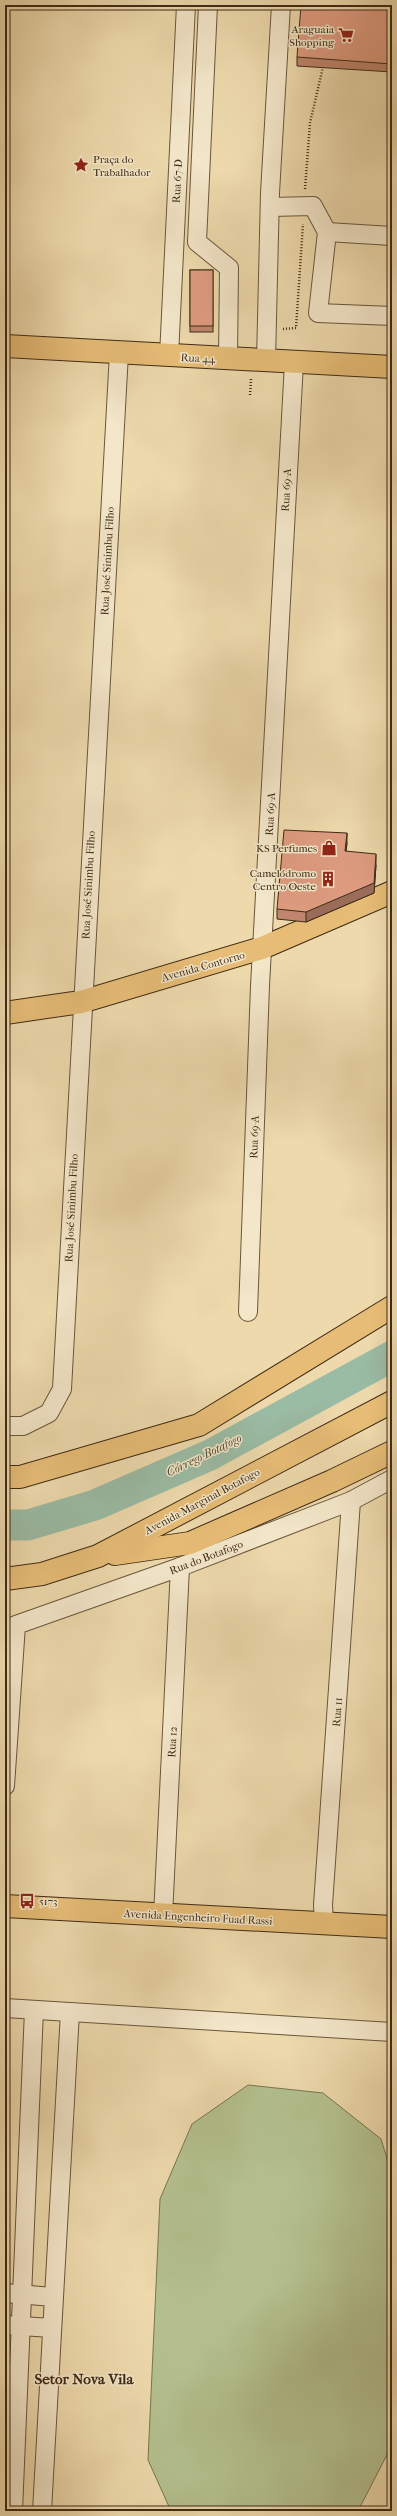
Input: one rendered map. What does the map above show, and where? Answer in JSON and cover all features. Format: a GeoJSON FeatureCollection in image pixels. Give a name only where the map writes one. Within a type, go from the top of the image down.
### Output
{"type":"FeatureCollection","features":[{"type":"Feature","properties":{"kind":"main road","name":"Rua 44"},"geometry":{"type":"LineString","coordinates":[[5,346],[294,363],[392,367]]}},
{"type":"Feature","properties":{"kind":"main road","name":"Avenida Contorno"},"geometry":{"type":"LineString","coordinates":[[5,1013],[81,1002],[262,948],[392,892]]}},
{"type":"Feature","properties":{"kind":"main road"},"geometry":{"type":"LineString","coordinates":[[5,1477],[20,1477],[199,1425],[392,1307]]}},
{"type":"Feature","properties":{"kind":"main road","name":"Avenida Marginal Botafogo"},"geometry":{"type":"LineString","coordinates":[[5,1579],[42,1574],[98,1556],[392,1402]]}},
{"type":"Feature","properties":{"kind":"main road"},"geometry":{"type":"LineString","coordinates":[[98,1556],[190,1543],[392,1452]]}},
{"type":"Feature","properties":{"kind":"main road","name":"Avenida Engenheiro Fuad Rassi"},"geometry":{"type":"LineString","coordinates":[[5,1906],[163,1916],[392,1927]]}},
{"type":"Feature","properties":{"kind":"street","name":"Rua 67-D"},"geometry":{"type":"LineString","coordinates":[[169,356],[186,5]]}},
{"type":"Feature","properties":{"kind":"street"},"geometry":{"type":"LineString","coordinates":[[208,5],[197,242],[229,268],[228,359]]}},
{"type":"Feature","properties":{"kind":"street"},"geometry":{"type":"LineString","coordinates":[[259,361],[267,330],[270,207],[281,5]]}},
{"type":"Feature","properties":{"kind":"street"},"geometry":{"type":"LineString","coordinates":[[270,207],[313,206],[327,232],[318,313],[392,316]]}},
{"type":"Feature","properties":{"kind":"street"},"geometry":{"type":"LineString","coordinates":[[327,232],[392,236]]}},
{"type":"Feature","properties":{"kind":"street","name":"Rua José Sinimbu Filho"},"geometry":{"type":"LineString","coordinates":[[5,1426],[23,1426],[49,1413],[62,1389],[81,1002],[119,353]]}},
{"type":"Feature","properties":{"kind":"street","name":"Rua 69-A"},"geometry":{"type":"LineString","coordinates":[[248,1312],[262,948],[294,363]]}},
{"type":"Feature","properties":{"kind":"street","name":"Rua do Botafogo"},"geometry":{"type":"LineString","coordinates":[[5,1786],[16,1625],[180,1568],[351,1501],[392,1479]]}},
{"type":"Feature","properties":{"kind":"street","name":"Rua 11"},"geometry":{"type":"LineString","coordinates":[[324,1924],[323,1905],[351,1501]]}},
{"type":"Feature","properties":{"kind":"street","name":"Rua 12"},"geometry":{"type":"LineString","coordinates":[[163,1916],[180,1568]]}},
{"type":"Feature","properties":{"kind":"street"},"geometry":{"type":"LineString","coordinates":[[5,2008],[392,2032]]}},
{"type":"Feature","properties":{"kind":"street"},"geometry":{"type":"LineString","coordinates":[[13,2511],[14,2294],[34,2010]]}},
{"type":"Feature","properties":{"kind":"street"},"geometry":{"type":"LineString","coordinates":[[42,2511],[70,2012]]}},
{"type":"Feature","properties":{"kind":"street"},"geometry":{"type":"LineString","coordinates":[[14,2294],[53,2297]]}},
{"type":"Feature","properties":{"kind":"street"},"geometry":{"type":"LineString","coordinates":[[13,2326],[52,2328]]}},
{"type":"Feature","properties":{"kind":"path"},"geometry":{"type":"LineString","coordinates":[[267,330],[296,328],[310,122],[323,67]]}},
{"type":"Feature","properties":{"kind":"path"},"geometry":{"type":"LineString","coordinates":[[250,395],[259,361]]}},
{"type":"Feature","properties":{"kind":"green space"},"geometry":{"type":"Polygon","coordinates":[[[248,2085],[323,2093],[381,2139],[392,2175],[392,2445],[358,2511],[171,2511],[148,2460],[160,2199],[192,2124],[248,2085]]]}},
{"type":"Feature","properties":{"kind":"building","name":"Araguaia Shopping"},"geometry":{"type":"Polygon","coordinates":[[[301,5],[392,5],[392,64],[297,57],[301,5]]]}},
{"type":"Feature","properties":{"kind":"building"},"geometry":{"type":"Polygon","coordinates":[[[190,270],[213,270],[213,326],[190,326],[190,270]]]}},
{"type":"Feature","properties":{"kind":"building","name":"Camelódromo Centro Oeste"},"geometry":{"type":"Polygon","coordinates":[[[284,830],[347,833],[345,851],[376,854],[374,883],[306,912],[277,909],[284,830]]]}},
{"type":"Feature","properties":{"kind":"waterway","name":"Córrego Botafogo"},"geometry":{"type":"LineString","coordinates":[[5,1525],[28,1525],[95,1505],[210,1455],[392,1356]]}},
{"type":"Feature","properties":{"kind":"place","name":"Araguaia Shopping"},"geometry":{"type":"Point","coordinates":[346,35]}},
{"type":"Feature","properties":{"kind":"place","name":"Praça do Trabalhador"},"geometry":{"type":"Point","coordinates":[81,165]}},
{"type":"Feature","properties":{"kind":"place","name":"KS Perfumes"},"geometry":{"type":"Point","coordinates":[329,848]}},
{"type":"Feature","properties":{"kind":"place","name":"Camelódromo Centro Oeste"},"geometry":{"type":"Point","coordinates":[328,879]}},
{"type":"Feature","properties":{"kind":"place","name":"5173"},"geometry":{"type":"Point","coordinates":[27,1901]}},
{"type":"Feature","properties":{"kind":"district","name":"Setor Nova Vila"},"geometry":{"type":"Point","coordinates":[84,2379]}}]}
